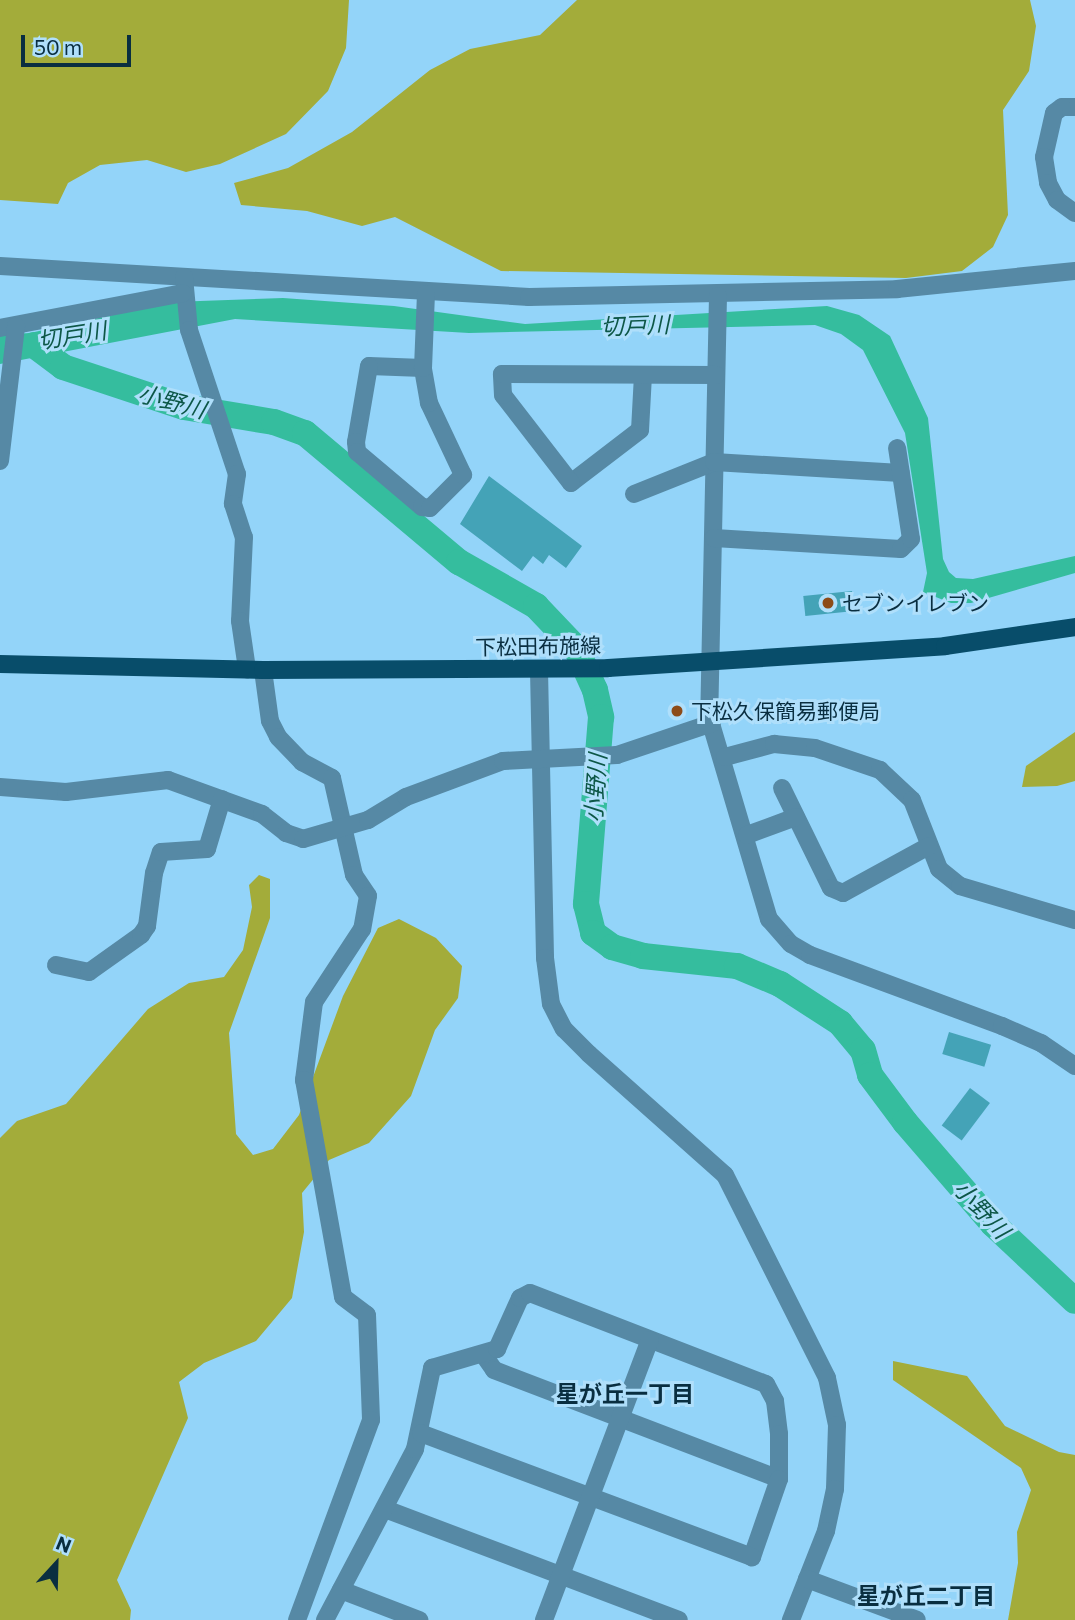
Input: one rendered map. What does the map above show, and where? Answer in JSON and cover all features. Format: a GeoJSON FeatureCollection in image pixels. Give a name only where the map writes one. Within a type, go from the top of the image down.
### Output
{"type":"FeatureCollection","features":[{"type":"Feature","properties":{"kind":"main road","name":"下松田布施線"},"geometry":{"type":"LineString","coordinates":[[0,664],[255,669],[608,668],[711,664],[945,646],[1075,627]]}},
{"type":"Feature","properties":{"kind":"street"},"geometry":{"type":"LineString","coordinates":[[1075,107],[1062,107],[1054,113],[1044,157],[1057,200],[1075,213]]}},
{"type":"Feature","properties":{"kind":"street"},"geometry":{"type":"LineString","coordinates":[[0,266],[183,290],[426,301],[718,301],[897,289],[1075,271]]}},
{"type":"Feature","properties":{"kind":"street"},"geometry":{"type":"LineString","coordinates":[[0,461],[12,372],[8,327],[183,290]]}},
{"type":"Feature","properties":{"kind":"street"},"geometry":{"type":"LineString","coordinates":[[183,290],[189,330],[224,428],[237,474],[233,504],[244,537],[240,621],[270,721],[278,737],[302,762],[332,778],[341,829],[354,875],[368,896],[367,916],[314,1002],[304,1080],[343,1297],[367,1315],[371,1420],[297,1620]]}},
{"type":"Feature","properties":{"kind":"street"},"geometry":{"type":"LineString","coordinates":[[424,368],[369,366],[356,442],[357,452],[422,508],[430,508],[463,475],[429,403],[424,368],[426,301]]}},
{"type":"Feature","properties":{"kind":"street"},"geometry":{"type":"LineString","coordinates":[[718,301],[712,723],[747,835],[769,919],[791,944],[1022,1035],[1075,1066]]}},
{"type":"Feature","properties":{"kind":"street"},"geometry":{"type":"LineString","coordinates":[[643,375],[640,430],[571,483],[503,395],[502,374],[716,375]]}},
{"type":"Feature","properties":{"kind":"street"},"geometry":{"type":"LineString","coordinates":[[715,538],[901,549],[911,539],[897,447]]}},
{"type":"Feature","properties":{"kind":"street"},"geometry":{"type":"LineString","coordinates":[[634,494],[714,462],[901,473]]}},
{"type":"Feature","properties":{"kind":"street"},"geometry":{"type":"LineString","coordinates":[[539,670],[545,958],[551,1004],[564,1029],[589,1054],[725,1175],[827,1378],[837,1425],[836,1478],[826,1531],[791,1620]]}},
{"type":"Feature","properties":{"kind":"street"},"geometry":{"type":"LineString","coordinates":[[0,787],[66,792],[168,780],[262,814],[286,832],[303,839],[368,820],[406,797],[503,761],[541,762],[618,755],[712,723]]}},
{"type":"Feature","properties":{"kind":"street"},"geometry":{"type":"LineString","coordinates":[[724,757],[774,744],[815,747],[880,770],[912,800],[939,869],[960,886],[1073,915]]}},
{"type":"Feature","properties":{"kind":"street"},"geometry":{"type":"LineString","coordinates":[[782,788],[831,888],[843,893],[929,846]]}},
{"type":"Feature","properties":{"kind":"street"},"geometry":{"type":"LineString","coordinates":[[56,965],[89,972],[141,935],[147,926],[154,873],[162,852],[207,849],[222,799]]}},
{"type":"Feature","properties":{"kind":"street"},"geometry":{"type":"LineString","coordinates":[[747,835],[796,817]]}},
{"type":"Feature","properties":{"kind":"street"},"geometry":{"type":"LineString","coordinates":[[325,1620],[385,1508],[421,1433],[432,1368],[497,1349],[520,1298],[530,1293],[766,1384],[775,1401],[779,1434],[779,1479],[752,1557],[421,1433]]}},
{"type":"Feature","properties":{"kind":"street"},"geometry":{"type":"LineString","coordinates":[[544,1620],[650,1340]]}},
{"type":"Feature","properties":{"kind":"street"},"geometry":{"type":"LineString","coordinates":[[483,1354],[494,1370],[779,1479]]}},
{"type":"Feature","properties":{"kind":"street"},"geometry":{"type":"LineString","coordinates":[[385,1508],[679,1620]]}},
{"type":"Feature","properties":{"kind":"street"},"geometry":{"type":"LineString","coordinates":[[807,1579],[917,1620]]}},
{"type":"Feature","properties":{"kind":"street"},"geometry":{"type":"LineString","coordinates":[[341,1590],[419,1620]]}},
{"type":"Feature","properties":{"kind":"shaded area"},"geometry":{"type":"Polygon","coordinates":[[[0,0],[349,0],[346,48],[328,91],[286,134],[220,164],[186,172],[147,160],[100,165],[68,183],[58,204],[0,200],[0,0]]]}},
{"type":"Feature","properties":{"kind":"shaded area"},"geometry":{"type":"Polygon","coordinates":[[[577,0],[1030,0],[1036,26],[1029,71],[1003,110],[1008,215],[993,247],[962,271],[906,278],[501,271],[395,217],[362,226],[307,211],[241,205],[234,183],[288,168],[352,132],[430,70],[470,49],[540,35],[577,0]]]}},
{"type":"Feature","properties":{"kind":"shaded area"},"geometry":{"type":"Polygon","coordinates":[[[1075,732],[1075,781],[1057,786],[1022,787],[1026,766],[1075,732]]]}},
{"type":"Feature","properties":{"kind":"shaded area"},"geometry":{"type":"Polygon","coordinates":[[[259,875],[270,879],[270,918],[229,1033],[236,1134],[253,1155],[273,1149],[299,1115],[343,996],[378,928],[399,919],[436,938],[462,966],[458,998],[435,1030],[411,1096],[369,1143],[329,1160],[302,1193],[304,1232],[292,1298],[256,1341],[204,1363],[179,1382],[188,1418],[117,1580],[131,1610],[130,1620],[0,1620],[0,1138],[17,1121],[66,1104],[148,1009],[189,983],[224,977],[243,950],[252,907],[249,885],[259,875]]]}},
{"type":"Feature","properties":{"kind":"shaded area"},"geometry":{"type":"Polygon","coordinates":[[[893,1361],[967,1376],[1005,1426],[1059,1452],[1075,1455],[1075,1620],[1008,1620],[1018,1563],[1017,1532],[1031,1490],[1021,1468],[893,1380],[893,1361]]]}},
{"type":"Feature","properties":{"kind":"water","name":"切戸川"},"geometry":{"type":"Polygon","coordinates":[[[283,298],[394,306],[525,324],[827,306],[859,315],[890,336],[928,418],[943,559],[949,572],[956,578],[973,579],[1075,556],[1075,573],[971,603],[951,603],[923,592],[927,573],[905,433],[863,350],[841,334],[815,325],[469,333],[235,319],[0,364],[0,335],[30,333],[172,302],[283,298]]]}},
{"type":"Feature","properties":{"kind":"building"},"geometry":{"type":"Polygon","coordinates":[[[489,476],[582,546],[566,568],[549,555],[543,564],[533,556],[522,571],[460,524],[489,476]]]}},
{"type":"Feature","properties":{"kind":"building"},"geometry":{"type":"Polygon","coordinates":[[[852,591],[854,611],[805,616],[803,596],[852,591]]]}},
{"type":"Feature","properties":{"kind":"building"},"geometry":{"type":"Polygon","coordinates":[[[949,1032],[991,1045],[984,1067],[942,1054],[949,1032]]]}},
{"type":"Feature","properties":{"kind":"building"},"geometry":{"type":"Polygon","coordinates":[[[970,1088],[990,1103],[962,1141],[942,1126],[970,1088]]]}},
{"type":"Feature","properties":{"kind":"waterway","name":"小野川"},"geometry":{"type":"LineString","coordinates":[[34,345],[63,367],[184,407],[274,422],[305,433],[459,562],[536,606],[576,648],[595,690],[601,717],[586,904],[593,933],[612,947],[643,956],[737,966],[780,984],[840,1023],[863,1050],[870,1075],[905,1122],[993,1224],[1075,1301]]}},
{"type":"Feature","properties":{"kind":"place","name":"セブンイレブン"},"geometry":{"type":"Point","coordinates":[828,603]}},
{"type":"Feature","properties":{"kind":"place","name":"下松久保簡易郵便局"},"geometry":{"type":"Point","coordinates":[677,711]}},
{"type":"Feature","properties":{"kind":"district","name":"星が丘一丁目"},"geometry":{"type":"Point","coordinates":[625,1393]}},
{"type":"Feature","properties":{"kind":"district","name":"星が丘二丁目"},"geometry":{"type":"Point","coordinates":[926,1595]}}]}
